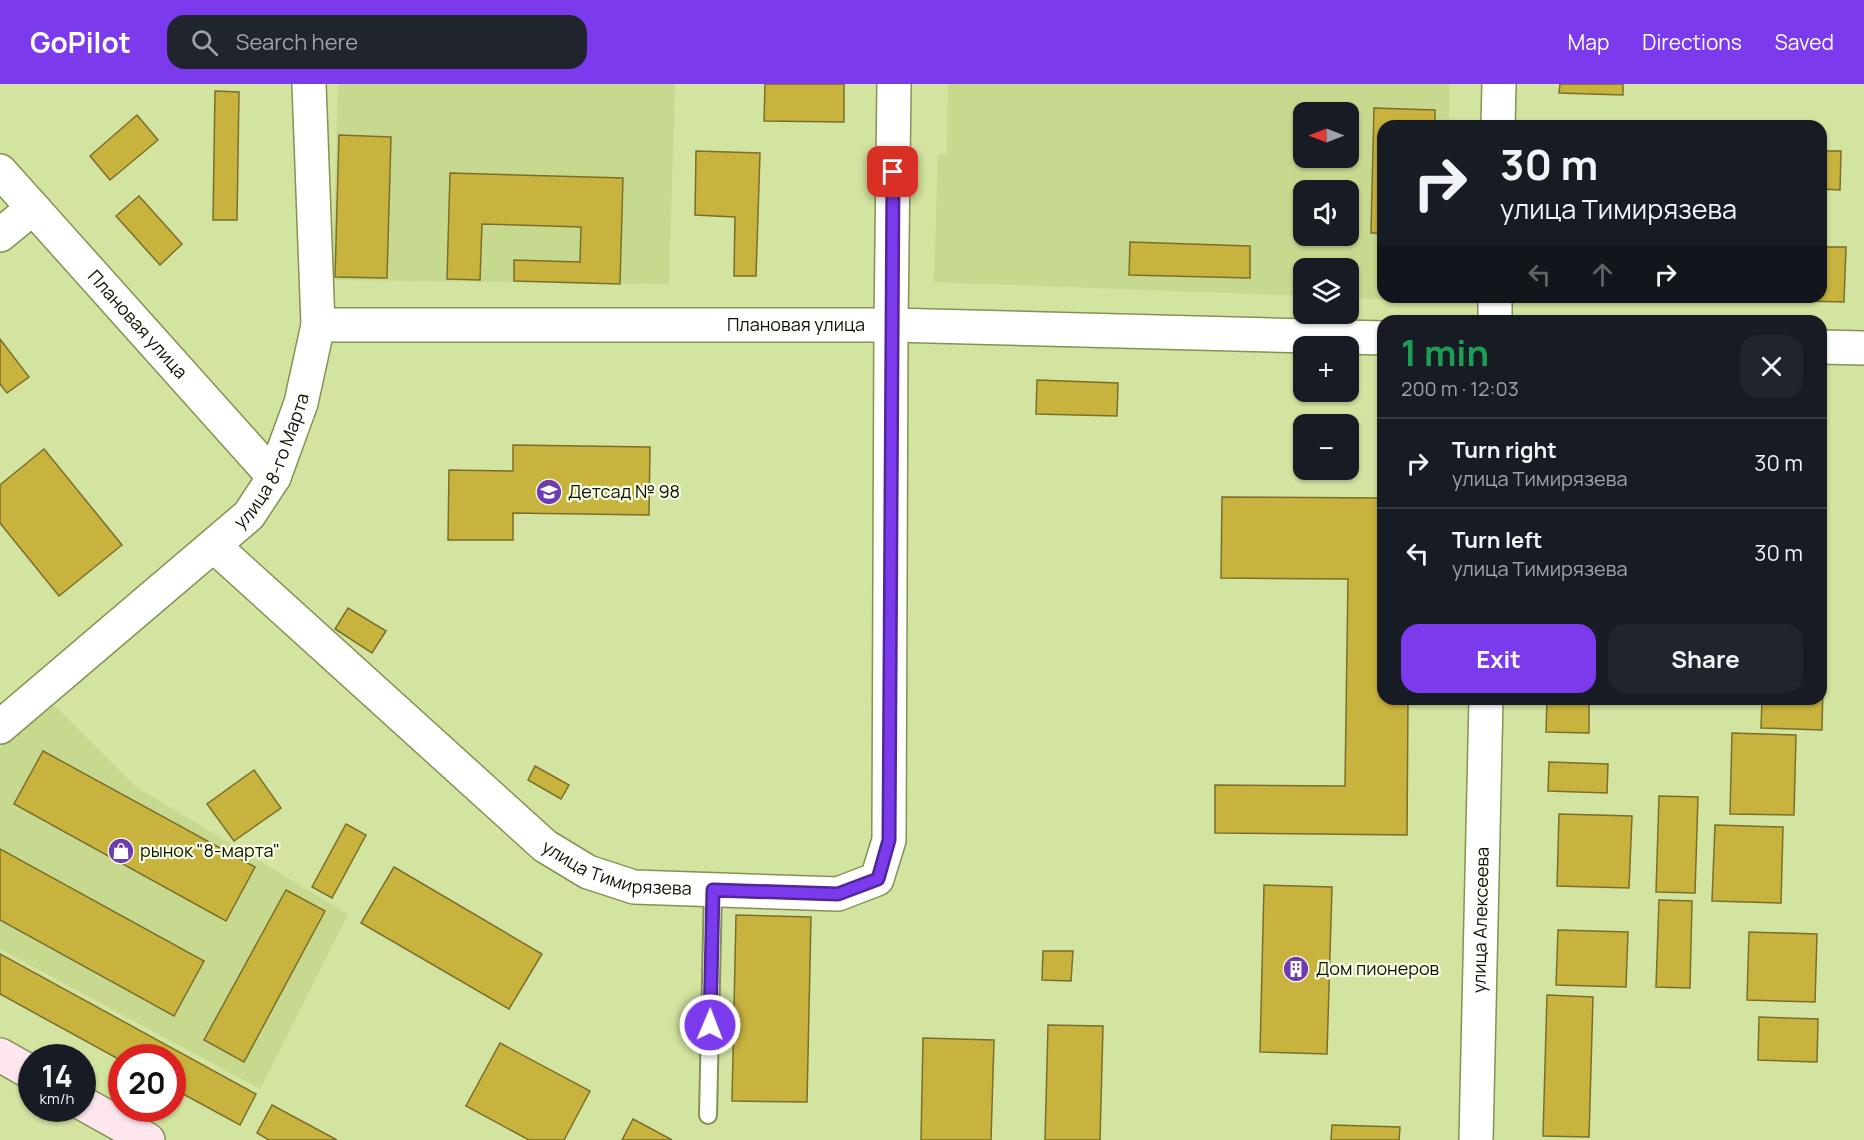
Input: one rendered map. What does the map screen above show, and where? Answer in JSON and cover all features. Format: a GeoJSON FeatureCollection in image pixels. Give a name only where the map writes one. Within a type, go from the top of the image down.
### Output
{"type":"FeatureCollection","features":[{"type":"Feature","properties":{"kind":"main road"},"geometry":{"type":"LineString","coordinates":[[0,1055],[18,1065]]}},
{"type":"Feature","properties":{"kind":"main road"},"geometry":{"type":"LineString","coordinates":[[96,1110],[148,1140]]}},
{"type":"Feature","properties":{"kind":"street","name":"улица 8-го Марта"},"geometry":{"type":"LineString","coordinates":[[0,727],[214,546],[249,514],[274,477],[301,403],[318,325],[309,84]]}},
{"type":"Feature","properties":{"kind":"street","name":"улица Тимирязева"},"geometry":{"type":"LineString","coordinates":[[214,546],[545,846],[588,872],[634,887],[838,894],[878,879],[889,840],[894,84]]}},
{"type":"Feature","properties":{"kind":"street"},"geometry":{"type":"LineString","coordinates":[[1498,120],[1499,84]]}},
{"type":"Feature","properties":{"kind":"street","name":"Плановая улица"},"geometry":{"type":"LineString","coordinates":[[0,171],[274,477]]}},
{"type":"Feature","properties":{"kind":"street"},"geometry":{"type":"LineString","coordinates":[[0,235],[33,208]]}},
{"type":"Feature","properties":{"kind":"street","name":"Плановая улица"},"geometry":{"type":"LineString","coordinates":[[318,325],[891,325],[1377,338]]}},
{"type":"Feature","properties":{"kind":"street"},"geometry":{"type":"LineString","coordinates":[[1827,347],[1864,348]]}},
{"type":"Feature","properties":{"kind":"street","name":"улица Алексеева"},"geometry":{"type":"LineString","coordinates":[[1476,1140],[1486,705]]}},
{"type":"Feature","properties":{"kind":"lane"},"geometry":{"type":"LineString","coordinates":[[708,1115],[713,890]]}},
{"type":"Feature","properties":{"kind":"shaded area"},"geometry":{"type":"Polygon","coordinates":[[[338,84],[675,84],[669,284],[332,280],[338,84]]]}},
{"type":"Feature","properties":{"kind":"shaded area"},"geometry":{"type":"Polygon","coordinates":[[[948,84],[1449,84],[1449,120],[1377,120],[1377,299],[1359,298],[1359,258],[1293,258],[1293,296],[934,282],[938,154],[947,154],[948,84]]]}},
{"type":"Feature","properties":{"kind":"shaded area","name":"рынок \"8-марта\""},"geometry":{"type":"Polygon","coordinates":[[[54,705],[136,787],[348,914],[260,1089],[186,1049],[186,1044],[176,1044],[0,949],[0,748],[54,705]]]}},
{"type":"Feature","properties":{"kind":"building"},"geometry":{"type":"Polygon","coordinates":[[[765,84],[844,84],[844,122],[764,121],[765,84]]]}},
{"type":"Feature","properties":{"kind":"building"},"geometry":{"type":"Polygon","coordinates":[[[1560,84],[1623,84],[1623,95],[1559,93],[1560,84]]]}},
{"type":"Feature","properties":{"kind":"building"},"geometry":{"type":"Polygon","coordinates":[[[215,91],[239,92],[237,220],[213,220],[215,91]]]}},
{"type":"Feature","properties":{"kind":"building"},"geometry":{"type":"Polygon","coordinates":[[[1374,108],[1435,110],[1435,120],[1377,120],[1377,233],[1371,233],[1374,108]]]}},
{"type":"Feature","properties":{"kind":"building"},"geometry":{"type":"Polygon","coordinates":[[[137,115],[158,140],[110,180],[90,156],[137,115]]]}},
{"type":"Feature","properties":{"kind":"building"},"geometry":{"type":"Polygon","coordinates":[[[339,135],[391,137],[387,278],[335,277],[339,135]]]}},
{"type":"Feature","properties":{"kind":"building"},"geometry":{"type":"Polygon","coordinates":[[[696,151],[760,153],[756,276],[734,276],[735,217],[695,215],[696,151]]]}},
{"type":"Feature","properties":{"kind":"building"},"geometry":{"type":"Polygon","coordinates":[[[1827,151],[1841,151],[1840,190],[1827,189],[1827,151]]]}},
{"type":"Feature","properties":{"kind":"building"},"geometry":{"type":"Polygon","coordinates":[[[450,173],[623,178],[620,284],[514,281],[514,260],[580,262],[581,227],[482,224],[480,280],[447,279],[450,173]]]}},
{"type":"Feature","properties":{"kind":"building"},"geometry":{"type":"Polygon","coordinates":[[[139,196],[182,244],[160,265],[116,216],[139,196]]]}},
{"type":"Feature","properties":{"kind":"building"},"geometry":{"type":"Polygon","coordinates":[[[1130,242],[1250,246],[1250,278],[1129,275],[1130,242]]]}},
{"type":"Feature","properties":{"kind":"building"},"geometry":{"type":"Polygon","coordinates":[[[1827,247],[1846,247],[1844,302],[1827,302],[1827,247]]]}},
{"type":"Feature","properties":{"kind":"building"},"geometry":{"type":"Polygon","coordinates":[[[0,339],[29,377],[7,393],[0,384],[0,339]]]}},
{"type":"Feature","properties":{"kind":"building"},"geometry":{"type":"Polygon","coordinates":[[[1037,380],[1118,383],[1117,416],[1036,414],[1037,380]]]}},
{"type":"Feature","properties":{"kind":"building","name":"Детсад № 98"},"geometry":{"type":"Polygon","coordinates":[[[513,445],[650,447],[649,515],[513,513],[513,540],[448,540],[449,470],[513,471],[513,445]]]}},
{"type":"Feature","properties":{"kind":"building"},"geometry":{"type":"Polygon","coordinates":[[[44,449],[122,545],[59,596],[0,523],[0,485],[44,449]]]}},
{"type":"Feature","properties":{"kind":"building"},"geometry":{"type":"Polygon","coordinates":[[[1222,497],[1377,498],[1377,705],[1408,705],[1407,835],[1215,833],[1215,785],[1345,786],[1348,579],[1221,578],[1222,497]]]}},
{"type":"Feature","properties":{"kind":"building"},"geometry":{"type":"Polygon","coordinates":[[[348,608],[386,631],[372,653],[335,629],[348,608]]]}},
{"type":"Feature","properties":{"kind":"building"},"geometry":{"type":"Polygon","coordinates":[[[1547,705],[1589,705],[1589,733],[1546,732],[1547,705]]]}},
{"type":"Feature","properties":{"kind":"building"},"geometry":{"type":"Polygon","coordinates":[[[1762,705],[1823,705],[1822,730],[1761,728],[1762,705]]]}},
{"type":"Feature","properties":{"kind":"building"},"geometry":{"type":"Polygon","coordinates":[[[1732,733],[1796,735],[1794,815],[1730,814],[1732,733]]]}},
{"type":"Feature","properties":{"kind":"building"},"geometry":{"type":"Polygon","coordinates":[[[43,751],[255,867],[226,921],[14,804],[43,751]]]}},
{"type":"Feature","properties":{"kind":"building"},"geometry":{"type":"Polygon","coordinates":[[[1549,762],[1608,764],[1607,793],[1548,791],[1549,762]]]}},
{"type":"Feature","properties":{"kind":"building"},"geometry":{"type":"Polygon","coordinates":[[[535,766],[569,785],[561,799],[528,780],[535,766]]]}},
{"type":"Feature","properties":{"kind":"building"},"geometry":{"type":"Polygon","coordinates":[[[254,770],[281,808],[234,841],[207,804],[254,770]]]}},
{"type":"Feature","properties":{"kind":"building"},"geometry":{"type":"Polygon","coordinates":[[[1659,796],[1698,797],[1695,893],[1656,892],[1659,796]]]}},
{"type":"Feature","properties":{"kind":"building"},"geometry":{"type":"Polygon","coordinates":[[[1559,814],[1632,816],[1629,888],[1557,886],[1559,814]]]}},
{"type":"Feature","properties":{"kind":"building"},"geometry":{"type":"Polygon","coordinates":[[[346,824],[366,835],[332,898],[312,887],[346,824]]]}},
{"type":"Feature","properties":{"kind":"building"},"geometry":{"type":"Polygon","coordinates":[[[1715,825],[1783,827],[1781,903],[1712,901],[1715,825]]]}},
{"type":"Feature","properties":{"kind":"building"},"geometry":{"type":"Polygon","coordinates":[[[0,849],[204,961],[174,1016],[0,920],[0,849]]]}},
{"type":"Feature","properties":{"kind":"building"},"geometry":{"type":"Polygon","coordinates":[[[394,867],[542,954],[509,1009],[361,923],[394,867]]]}},
{"type":"Feature","properties":{"kind":"building","name":"Дом пионеров"},"geometry":{"type":"Polygon","coordinates":[[[1264,885],[1332,887],[1327,1054],[1260,1052],[1264,885]]]}},
{"type":"Feature","properties":{"kind":"building"},"geometry":{"type":"Polygon","coordinates":[[[286,890],[325,911],[244,1062],[204,1040],[286,890]]]}},
{"type":"Feature","properties":{"kind":"building"},"geometry":{"type":"Polygon","coordinates":[[[1659,900],[1692,901],[1690,988],[1656,987],[1659,900]]]}},
{"type":"Feature","properties":{"kind":"building"},"geometry":{"type":"Polygon","coordinates":[[[736,915],[811,917],[807,1102],[732,1101],[736,915]]]}},
{"type":"Feature","properties":{"kind":"building"},"geometry":{"type":"Polygon","coordinates":[[[1558,930],[1628,932],[1626,987],[1556,985],[1558,930]]]}},
{"type":"Feature","properties":{"kind":"building"},"geometry":{"type":"Polygon","coordinates":[[[1749,932],[1817,934],[1815,1002],[1747,1000],[1749,932]]]}},
{"type":"Feature","properties":{"kind":"building"},"geometry":{"type":"Polygon","coordinates":[[[1043,951],[1073,951],[1071,981],[1042,980],[1043,951]]]}},
{"type":"Feature","properties":{"kind":"building"},"geometry":{"type":"Polygon","coordinates":[[[0,954],[165,1044],[108,1044],[108,1053],[96,1047],[96,1044],[91,1044],[0,994],[0,954]]]}},
{"type":"Feature","properties":{"kind":"building"},"geometry":{"type":"Polygon","coordinates":[[[1547,995],[1593,997],[1589,1137],[1543,1136],[1547,995]]]}},
{"type":"Feature","properties":{"kind":"building"},"geometry":{"type":"Polygon","coordinates":[[[1759,1017],[1818,1019],[1817,1062],[1758,1060],[1759,1017]]]}},
{"type":"Feature","properties":{"kind":"building"},"geometry":{"type":"Polygon","coordinates":[[[1048,1025],[1103,1026],[1100,1140],[1045,1140],[1048,1025]]]}},
{"type":"Feature","properties":{"kind":"building"},"geometry":{"type":"Polygon","coordinates":[[[923,1038],[994,1040],[991,1140],[921,1140],[923,1038]]]}},
{"type":"Feature","properties":{"kind":"building"},"geometry":{"type":"Polygon","coordinates":[[[500,1043],[590,1091],[564,1140],[529,1140],[466,1106],[500,1043]]]}},
{"type":"Feature","properties":{"kind":"building"},"geometry":{"type":"Polygon","coordinates":[[[186,1056],[256,1094],[240,1125],[186,1096],[186,1056]]]}},
{"type":"Feature","properties":{"kind":"building"},"geometry":{"type":"Polygon","coordinates":[[[272,1105],[337,1140],[269,1140],[257,1133],[272,1105]]]}},
{"type":"Feature","properties":{"kind":"building"},"geometry":{"type":"Polygon","coordinates":[[[633,1119],[672,1140],[622,1140],[633,1119]]]}},
{"type":"Feature","properties":{"kind":"building"},"geometry":{"type":"Polygon","coordinates":[[[1332,1125],[1400,1127],[1399,1140],[1331,1140],[1332,1125]]]}},
{"type":"Feature","properties":{"kind":"place","name":"Детсад № 98"},"geometry":{"type":"Point","coordinates":[549,492]}},
{"type":"Feature","properties":{"kind":"place","name":"рынок \"8-марта\""},"geometry":{"type":"Point","coordinates":[121,851]}},
{"type":"Feature","properties":{"kind":"place","name":"Дом пионеров"},"geometry":{"type":"Point","coordinates":[1296,969]}},
{"type":"Feature","properties":{"kind":"route"},"geometry":{"type":"LineString","coordinates":[[710,1025],[713,890],[838,894],[878,879],[889,840],[893,172]]}}]}
